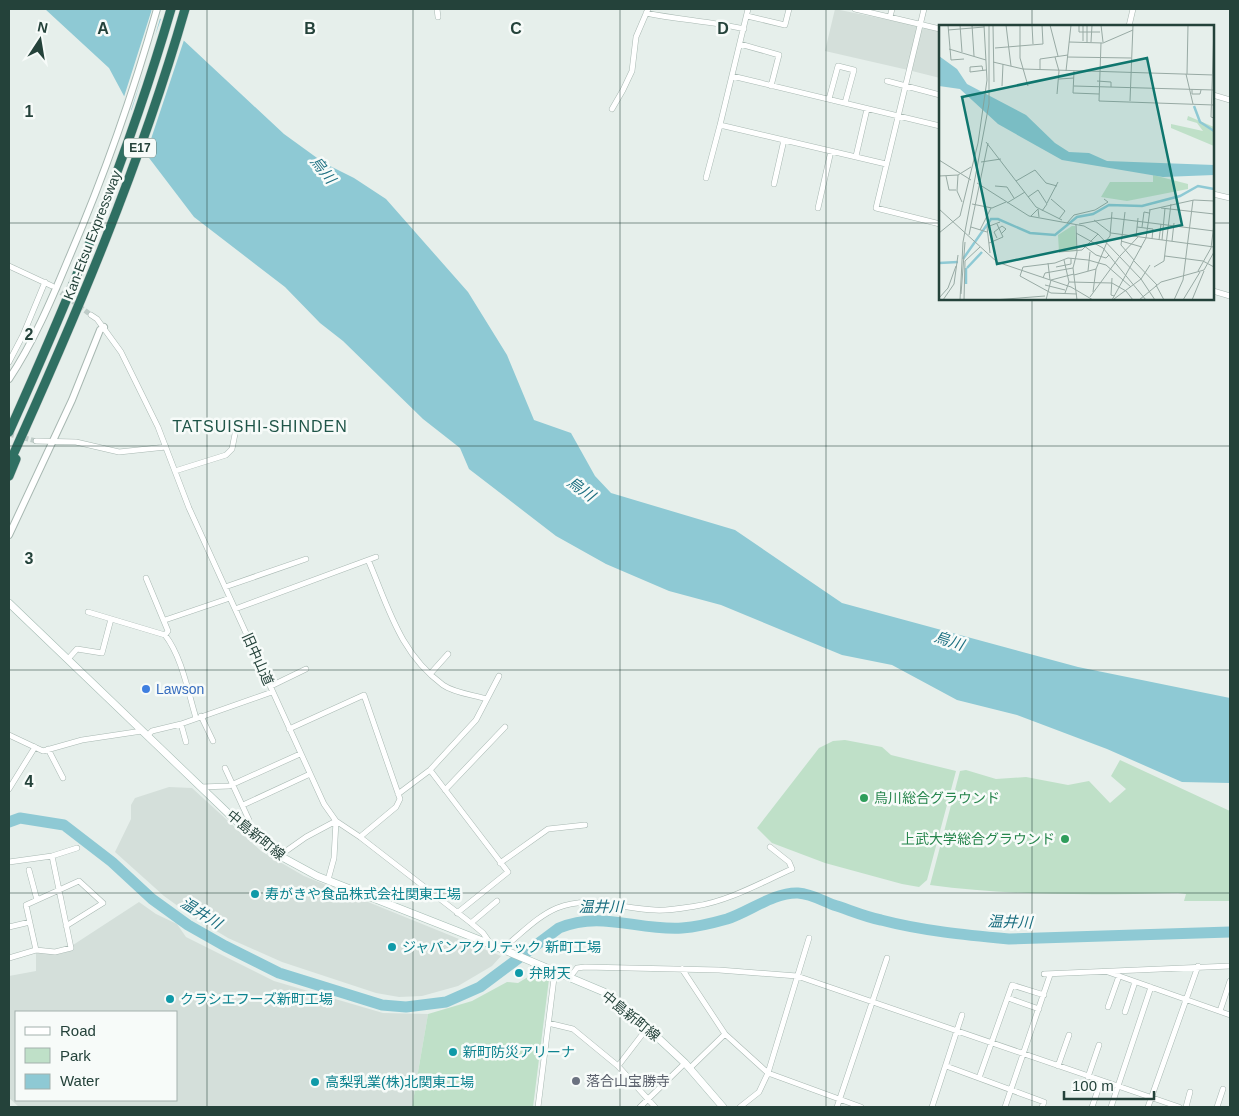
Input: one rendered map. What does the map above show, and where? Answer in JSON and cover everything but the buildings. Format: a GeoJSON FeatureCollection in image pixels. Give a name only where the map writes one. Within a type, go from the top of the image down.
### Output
{"type":"FeatureCollection","features":[{"type":"Feature","properties":{"kind":"highway","name":"Kan-Etsu Expressway"},"geometry":{"type":"LineString","coordinates":[[9,432],[76,279],[132,131],[171,9]]}},
{"type":"Feature","properties":{"kind":"highway","name":"Kan-Etsu Expressway"},"geometry":{"type":"LineString","coordinates":[[9,464],[54,366],[88,285],[144,136],[185,9]]}},
{"type":"Feature","properties":{"kind":"highway"},"geometry":{"type":"LineString","coordinates":[[9,476],[54,366]]}},
{"type":"Feature","properties":{"kind":"main road","name":"中島新町線"},"geometry":{"type":"LineString","coordinates":[[9,603],[201,788],[244,828],[279,856],[328,880],[555,970],[613,998],[648,1027],[687,1065],[723,1107]]}},
{"type":"Feature","properties":{"kind":"street"},"geometry":{"type":"LineString","coordinates":[[9,379],[25,352],[63,272],[103,174],[157,9]]}},
{"type":"Feature","properties":{"kind":"street"},"geometry":{"type":"LineString","coordinates":[[437,9],[438,17]]}},
{"type":"Feature","properties":{"kind":"street"},"geometry":{"type":"LineString","coordinates":[[706,178],[748,9]]}},
{"type":"Feature","properties":{"kind":"street"},"geometry":{"type":"LineString","coordinates":[[746,16],[785,26],[789,9]]}},
{"type":"Feature","properties":{"kind":"street"},"geometry":{"type":"LineString","coordinates":[[856,9],[939,29]]}},
{"type":"Feature","properties":{"kind":"street"},"geometry":{"type":"LineString","coordinates":[[890,17],[892,9]]}},
{"type":"Feature","properties":{"kind":"street"},"geometry":{"type":"LineString","coordinates":[[924,9],[876,208],[939,224]]}},
{"type":"Feature","properties":{"kind":"street"},"geometry":{"type":"LineString","coordinates":[[1129,25],[1133,9]]}},
{"type":"Feature","properties":{"kind":"street"},"geometry":{"type":"LineString","coordinates":[[612,109],[624,90],[632,71],[636,37],[647,11],[670,18],[714,22],[744,29]]}},
{"type":"Feature","properties":{"kind":"street"},"geometry":{"type":"LineString","coordinates":[[740,44],[780,55],[772,86]]}},
{"type":"Feature","properties":{"kind":"street"},"geometry":{"type":"LineString","coordinates":[[829,99],[838,66],[854,70],[845,103]]}},
{"type":"Feature","properties":{"kind":"street"},"geometry":{"type":"LineString","coordinates":[[732,76],[939,126]]}},
{"type":"Feature","properties":{"kind":"street"},"geometry":{"type":"LineString","coordinates":[[887,81],[939,95]]}},
{"type":"Feature","properties":{"kind":"street"},"geometry":{"type":"LineString","coordinates":[[1214,96],[1230,100]]}},
{"type":"Feature","properties":{"kind":"street"},"geometry":{"type":"LineString","coordinates":[[856,156],[867,108]]}},
{"type":"Feature","properties":{"kind":"street"},"geometry":{"type":"LineString","coordinates":[[720,125],[886,164]]}},
{"type":"Feature","properties":{"kind":"street"},"geometry":{"type":"LineString","coordinates":[[774,184],[784,140]]}},
{"type":"Feature","properties":{"kind":"street"},"geometry":{"type":"LineString","coordinates":[[818,208],[831,151]]}},
{"type":"Feature","properties":{"kind":"street"},"geometry":{"type":"LineString","coordinates":[[1214,194],[1230,198]]}},
{"type":"Feature","properties":{"kind":"street"},"geometry":{"type":"LineString","coordinates":[[9,266],[52,286]]}},
{"type":"Feature","properties":{"kind":"street"},"geometry":{"type":"LineString","coordinates":[[9,362],[23,335],[45,282]]}},
{"type":"Feature","properties":{"kind":"street"},"geometry":{"type":"LineString","coordinates":[[1214,291],[1230,296]]}},
{"type":"Feature","properties":{"kind":"street","name":"旧中山道"},"geometry":{"type":"LineString","coordinates":[[91,316],[97,319],[104,327],[121,352],[166,447],[189,508],[300,754],[336,821],[360,837],[471,923],[483,933],[490,944]]}},
{"type":"Feature","properties":{"kind":"street"},"geometry":{"type":"LineString","coordinates":[[9,535],[53,442],[100,330],[104,327]]}},
{"type":"Feature","properties":{"kind":"street"},"geometry":{"type":"LineString","coordinates":[[175,471],[230,453],[236,429]]}},
{"type":"Feature","properties":{"kind":"street"},"geometry":{"type":"LineString","coordinates":[[36,441],[76,442],[119,452],[166,447]]}},
{"type":"Feature","properties":{"kind":"street"},"geometry":{"type":"LineString","coordinates":[[235,609],[266,596],[369,562],[376,557]]}},
{"type":"Feature","properties":{"kind":"street"},"geometry":{"type":"LineString","coordinates":[[225,587],[306,559]]}},
{"type":"Feature","properties":{"kind":"street"},"geometry":{"type":"LineString","coordinates":[[369,562],[402,642],[419,663],[444,686],[487,699]]}},
{"type":"Feature","properties":{"kind":"street"},"geometry":{"type":"LineString","coordinates":[[146,578],[165,620],[168,631],[165,635]]}},
{"type":"Feature","properties":{"kind":"street"},"geometry":{"type":"LineString","coordinates":[[165,620],[230,598]]}},
{"type":"Feature","properties":{"kind":"street"},"geometry":{"type":"LineString","coordinates":[[88,612],[165,635],[171,642],[198,717],[213,741]]}},
{"type":"Feature","properties":{"kind":"street"},"geometry":{"type":"LineString","coordinates":[[68,660],[77,649],[102,653],[110,619]]}},
{"type":"Feature","properties":{"kind":"street"},"geometry":{"type":"LineString","coordinates":[[431,673],[448,654]]}},
{"type":"Feature","properties":{"kind":"street"},"geometry":{"type":"LineString","coordinates":[[9,735],[43,751],[82,740],[145,733],[181,724],[271,689],[306,669]]}},
{"type":"Feature","properties":{"kind":"street"},"geometry":{"type":"LineString","coordinates":[[398,794],[430,770],[476,720],[499,676]]}},
{"type":"Feature","properties":{"kind":"street"},"geometry":{"type":"LineString","coordinates":[[289,729],[364,695],[400,799],[396,807],[360,837]]}},
{"type":"Feature","properties":{"kind":"street"},"geometry":{"type":"LineString","coordinates":[[181,724],[186,742]]}},
{"type":"Feature","properties":{"kind":"street"},"geometry":{"type":"LineString","coordinates":[[445,790],[505,727]]}},
{"type":"Feature","properties":{"kind":"street"},"geometry":{"type":"LineString","coordinates":[[9,789],[35,747]]}},
{"type":"Feature","properties":{"kind":"street"},"geometry":{"type":"LineString","coordinates":[[48,749],[63,778]]}},
{"type":"Feature","properties":{"kind":"street"},"geometry":{"type":"LineString","coordinates":[[201,788],[233,785],[300,754]]}},
{"type":"Feature","properties":{"kind":"street"},"geometry":{"type":"LineString","coordinates":[[225,768],[249,820],[244,828]]}},
{"type":"Feature","properties":{"kind":"street"},"geometry":{"type":"LineString","coordinates":[[430,770],[508,872],[457,913]]}},
{"type":"Feature","properties":{"kind":"street"},"geometry":{"type":"LineString","coordinates":[[243,805],[310,774]]}},
{"type":"Feature","properties":{"kind":"street"},"geometry":{"type":"LineString","coordinates":[[279,856],[306,837],[336,821]]}},
{"type":"Feature","properties":{"kind":"street"},"geometry":{"type":"LineString","coordinates":[[328,880],[334,858],[336,821]]}},
{"type":"Feature","properties":{"kind":"street"},"geometry":{"type":"LineString","coordinates":[[500,863],[548,829],[585,826]]}},
{"type":"Feature","properties":{"kind":"street"},"geometry":{"type":"LineString","coordinates":[[507,951],[508,944],[540,918],[557,908],[578,903],[597,903],[656,911],[699,905],[717,900],[792,869],[789,862],[770,847]]}},
{"type":"Feature","properties":{"kind":"street"},"geometry":{"type":"LineString","coordinates":[[9,862],[52,856],[77,848]]}},
{"type":"Feature","properties":{"kind":"street"},"geometry":{"type":"LineString","coordinates":[[9,958],[36,950],[55,952],[71,948],[52,856]]}},
{"type":"Feature","properties":{"kind":"street"},"geometry":{"type":"LineString","coordinates":[[29,870],[37,900]]}},
{"type":"Feature","properties":{"kind":"street"},"geometry":{"type":"LineString","coordinates":[[36,950],[26,905],[79,881],[103,904],[66,926]]}},
{"type":"Feature","properties":{"kind":"street"},"geometry":{"type":"LineString","coordinates":[[471,923],[497,901]]}},
{"type":"Feature","properties":{"kind":"street"},"geometry":{"type":"LineString","coordinates":[[9,927],[30,922]]}},
{"type":"Feature","properties":{"kind":"street"},"geometry":{"type":"LineString","coordinates":[[740,1107],[760,1092],[768,1073],[809,938]]}},
{"type":"Feature","properties":{"kind":"street"},"geometry":{"type":"LineString","coordinates":[[837,1107],[887,958]]}},
{"type":"Feature","properties":{"kind":"street"},"geometry":{"type":"LineString","coordinates":[[1005,1107],[1044,995],[1047,975],[1198,966],[1230,966]]}},
{"type":"Feature","properties":{"kind":"street"},"geometry":{"type":"LineString","coordinates":[[1148,1107],[1198,966]]}},
{"type":"Feature","properties":{"kind":"street"},"geometry":{"type":"LineString","coordinates":[[570,977],[577,968],[585,967],[719,970],[797,976],[1178,1107]]}},
{"type":"Feature","properties":{"kind":"street"},"geometry":{"type":"LineString","coordinates":[[682,969],[725,1034],[768,1073],[861,1107]]}},
{"type":"Feature","properties":{"kind":"street"},"geometry":{"type":"LineString","coordinates":[[538,1107],[555,970]]}},
{"type":"Feature","properties":{"kind":"street"},"geometry":{"type":"LineString","coordinates":[[1105,971],[1230,1015]]}},
{"type":"Feature","properties":{"kind":"street"},"geometry":{"type":"LineString","coordinates":[[1108,1007],[1119,976]]}},
{"type":"Feature","properties":{"kind":"street"},"geometry":{"type":"LineString","coordinates":[[1220,1011],[1230,981]]}},
{"type":"Feature","properties":{"kind":"street"},"geometry":{"type":"LineString","coordinates":[[1126,1012],[1136,982]]}},
{"type":"Feature","properties":{"kind":"street"},"geometry":{"type":"LineString","coordinates":[[979,1078],[1012,985],[1044,995]]}},
{"type":"Feature","properties":{"kind":"street"},"geometry":{"type":"LineString","coordinates":[[1111,1107],[1151,987]]}},
{"type":"Feature","properties":{"kind":"street"},"geometry":{"type":"LineString","coordinates":[[1008,998],[1039,1009]]}},
{"type":"Feature","properties":{"kind":"street"},"geometry":{"type":"LineString","coordinates":[[932,1107],[962,1015]]}},
{"type":"Feature","properties":{"kind":"street"},"geometry":{"type":"LineString","coordinates":[[548,1023],[573,1029],[618,1066],[647,1101],[655,1107]]}},
{"type":"Feature","properties":{"kind":"street"},"geometry":{"type":"LineString","coordinates":[[618,1066],[648,1027]]}},
{"type":"Feature","properties":{"kind":"street"},"geometry":{"type":"LineString","coordinates":[[640,1107],[725,1034]]}},
{"type":"Feature","properties":{"kind":"street"},"geometry":{"type":"LineString","coordinates":[[1058,1066],[1069,1035]]}},
{"type":"Feature","properties":{"kind":"street"},"geometry":{"type":"LineString","coordinates":[[1088,1077],[1099,1046]]}},
{"type":"Feature","properties":{"kind":"street"},"geometry":{"type":"LineString","coordinates":[[946,1066],[1044,1102],[1042,1107]]}},
{"type":"Feature","properties":{"kind":"street"},"geometry":{"type":"LineString","coordinates":[[1092,1107],[1101,1081]]}},
{"type":"Feature","properties":{"kind":"street"},"geometry":{"type":"LineString","coordinates":[[1217,1107],[1223,1089]]}},
{"type":"Feature","properties":{"kind":"street"},"geometry":{"type":"LineString","coordinates":[[1186,1107],[1190,1092]]}},
{"type":"Feature","properties":{"kind":"shaded area"},"geometry":{"type":"Polygon","coordinates":[[[835,9],[918,26],[908,70],[825,51],[835,9]]]}},
{"type":"Feature","properties":{"kind":"shaded area"},"geometry":{"type":"Polygon","coordinates":[[[925,28],[939,32],[939,78],[912,71],[921,30],[925,28]]]}},
{"type":"Feature","properties":{"kind":"shaded area"},"geometry":{"type":"Polygon","coordinates":[[[169,787],[192,788],[261,851],[304,876],[501,956],[492,966],[458,986],[422,996],[399,997],[376,993],[282,962],[228,938],[193,917],[164,896],[115,852],[131,819],[131,805],[135,798],[169,787]]]}},
{"type":"Feature","properties":{"kind":"shaded area"},"geometry":{"type":"Polygon","coordinates":[[[139,902],[156,914],[177,924],[186,937],[274,981],[383,1013],[428,1014],[412,1107],[19,1107],[9,1098],[9,976],[36,971],[36,953],[60,954],[74,950],[73,945],[139,902]]]}},
{"type":"Feature","properties":{"kind":"green space","name":"烏川総合グラウンド"},"geometry":{"type":"Polygon","coordinates":[[[845,740],[882,747],[891,755],[956,771],[927,880],[919,887],[825,863],[772,843],[757,828],[819,748],[833,741],[845,740]]]}},
{"type":"Feature","properties":{"kind":"green space","name":"上武大学総合グラウンド"},"geometry":{"type":"Polygon","coordinates":[[[1120,760],[1230,811],[1230,901],[1184,901],[1186,894],[1178,893],[1022,893],[930,885],[960,771],[966,770],[996,779],[1026,777],[1068,785],[1089,781],[1110,803],[1126,789],[1111,776],[1120,760]]]}},
{"type":"Feature","properties":{"kind":"green space"},"geometry":{"type":"Polygon","coordinates":[[[536,972],[549,979],[533,1107],[412,1107],[428,1014],[472,1001],[507,982],[518,983],[536,972]]]}},
{"type":"Feature","properties":{"kind":"water","name":"烏川"},"geometry":{"type":"Polygon","coordinates":[[[45,9],[150,9],[284,134],[324,163],[354,178],[386,199],[468,292],[507,355],[534,420],[571,433],[595,476],[611,493],[735,530],[842,603],[1078,667],[1230,698],[1230,783],[1182,782],[1107,749],[1017,715],[957,700],[892,665],[842,655],[721,605],[669,591],[606,564],[556,536],[469,469],[460,448],[423,419],[343,341],[320,323],[285,287],[194,217],[143,150],[132,111],[109,68],[45,9]]]}},
{"type":"Feature","properties":{"kind":"pier"},"geometry":{"type":"Polygon","coordinates":[[[152,9],[161,15],[155,36],[162,16],[185,37],[145,157],[141,151],[130,115],[143,74],[130,113],[123,100],[152,9]]]}},
{"type":"Feature","properties":{"kind":"waterway","name":"温井川"},"geometry":{"type":"LineString","coordinates":[[9,822],[20,818],[64,825],[112,862],[152,899],[188,925],[225,946],[279,973],[382,1005],[406,1007],[446,1002],[480,987],[559,928],[575,923],[605,921],[650,927],[693,927],[727,919],[771,899],[798,893],[809,895],[864,916],[897,924],[945,932],[1009,939],[1230,932]]}},
{"type":"Feature","properties":{"kind":"tunnel"},"geometry":{"type":"LineString","coordinates":[[55,288],[91,315]]}},
{"type":"Feature","properties":{"kind":"tunnel"},"geometry":{"type":"LineString","coordinates":[[9,434],[36,441]]}},
{"type":"Feature","properties":{"kind":"place","name":"Lawson"},"geometry":{"type":"Point","coordinates":[146,689]}},
{"type":"Feature","properties":{"kind":"place","name":"烏川総合グラウンド"},"geometry":{"type":"Point","coordinates":[864,798]}},
{"type":"Feature","properties":{"kind":"place","name":"上武大学総合グラウンド"},"geometry":{"type":"Point","coordinates":[1065,839]}},
{"type":"Feature","properties":{"kind":"place","name":"寿がきや食品株式会社関東工場"},"geometry":{"type":"Point","coordinates":[255,894]}},
{"type":"Feature","properties":{"kind":"place","name":"ジャパンアクリテック 新町工場"},"geometry":{"type":"Point","coordinates":[392,947]}},
{"type":"Feature","properties":{"kind":"place","name":"弁財天"},"geometry":{"type":"Point","coordinates":[519,973]}},
{"type":"Feature","properties":{"kind":"place","name":"クラシエフーズ新町工場"},"geometry":{"type":"Point","coordinates":[170,999]}},
{"type":"Feature","properties":{"kind":"place","name":"新町防災アリーナ"},"geometry":{"type":"Point","coordinates":[453,1052]}},
{"type":"Feature","properties":{"kind":"place","name":"落合山宝勝寺"},"geometry":{"type":"Point","coordinates":[576,1081]}},
{"type":"Feature","properties":{"kind":"place","name":"高梨乳業(株)北関東工場"},"geometry":{"type":"Point","coordinates":[315,1082]}},
{"type":"Feature","properties":{"kind":"district","name":"TATSUISHI-SHINDEN"},"geometry":{"type":"Point","coordinates":[260,426]}}]}
